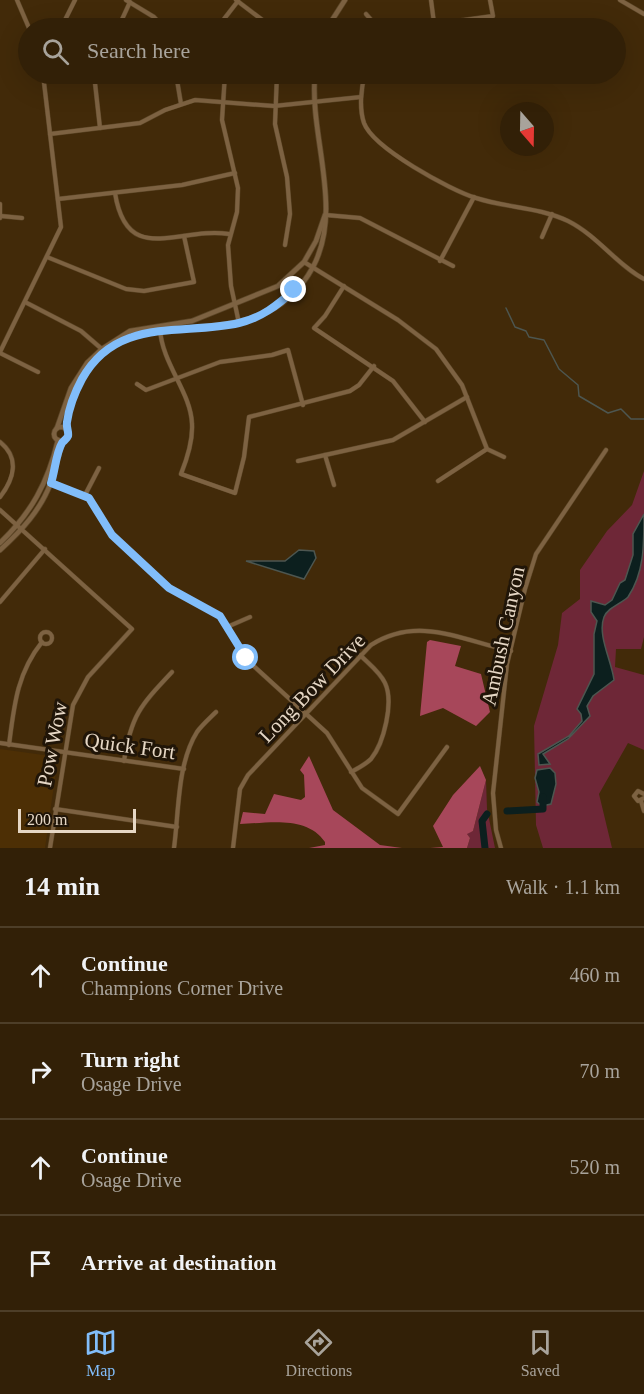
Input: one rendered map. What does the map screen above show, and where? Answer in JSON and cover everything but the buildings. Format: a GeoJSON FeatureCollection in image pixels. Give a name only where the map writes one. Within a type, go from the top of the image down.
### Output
{"type":"FeatureCollection","features":[{"type":"Feature","properties":{"kind":"street"},"geometry":{"type":"LineString","coordinates":[[17,0],[25,18]]}},
{"type":"Feature","properties":{"kind":"street"},"geometry":{"type":"LineString","coordinates":[[66,18],[75,0]]}},
{"type":"Feature","properties":{"kind":"street"},"geometry":{"type":"LineString","coordinates":[[333,18],[345,0]]}},
{"type":"Feature","properties":{"kind":"street"},"geometry":{"type":"LineString","coordinates":[[431,0],[433,18]]}},
{"type":"Feature","properties":{"kind":"street"},"geometry":{"type":"LineString","coordinates":[[476,18],[493,16],[490,0]]}},
{"type":"Feature","properties":{"kind":"street"},"geometry":{"type":"LineString","coordinates":[[620,0],[644,14]]}},
{"type":"Feature","properties":{"kind":"street"},"geometry":{"type":"LineString","coordinates":[[122,18],[128,1],[155,18]]}},
{"type":"Feature","properties":{"kind":"street"},"geometry":{"type":"LineString","coordinates":[[225,18],[237,1],[260,18]]}},
{"type":"Feature","properties":{"kind":"street"},"geometry":{"type":"LineString","coordinates":[[366,14],[369,18]]}},
{"type":"Feature","properties":{"kind":"street"},"geometry":{"type":"LineString","coordinates":[[38,372],[0,352],[61,227],[44,84]]}},
{"type":"Feature","properties":{"kind":"street"},"geometry":{"type":"LineString","coordinates":[[95,84],[100,128]]}},
{"type":"Feature","properties":{"kind":"street"},"geometry":{"type":"LineString","coordinates":[[178,84],[181,104]]}},
{"type":"Feature","properties":{"kind":"street"},"geometry":{"type":"LineString","coordinates":[[224,84],[222,120],[238,188],[237,212],[229,234],[229,262],[239,323]]}},
{"type":"Feature","properties":{"kind":"street"},"geometry":{"type":"LineString","coordinates":[[276,84],[275,124],[287,177],[290,214],[285,245]]}},
{"type":"Feature","properties":{"kind":"street"},"geometry":{"type":"LineString","coordinates":[[159,327],[239,323],[260,315],[280,303],[294,290],[312,267],[323,241],[325,215],[314,103],[315,84]]}},
{"type":"Feature","properties":{"kind":"street"},"geometry":{"type":"LineString","coordinates":[[363,84],[361,97],[364,123],[372,137],[390,152],[474,198],[552,214],[585,231],[636,275],[644,279]]}},
{"type":"Feature","properties":{"kind":"street"},"geometry":{"type":"LineString","coordinates":[[50,134],[140,123],[195,100],[274,106],[361,97]]}},
{"type":"Feature","properties":{"kind":"street"},"geometry":{"type":"LineString","coordinates":[[58,199],[182,185],[235,173]]}},
{"type":"Feature","properties":{"kind":"street"},"geometry":{"type":"LineString","coordinates":[[115,193],[122,220],[135,235],[158,238],[215,232],[229,234]]}},
{"type":"Feature","properties":{"kind":"street"},"geometry":{"type":"LineString","coordinates":[[440,261],[474,198]]}},
{"type":"Feature","properties":{"kind":"street"},"geometry":{"type":"LineString","coordinates":[[0,204],[0,217],[22,218]]}},
{"type":"Feature","properties":{"kind":"street"},"geometry":{"type":"LineString","coordinates":[[542,237],[552,214]]}},
{"type":"Feature","properties":{"kind":"street"},"geometry":{"type":"LineString","coordinates":[[325,215],[360,218],[453,266]]}},
{"type":"Feature","properties":{"kind":"street"},"geometry":{"type":"LineString","coordinates":[[60,441],[54,435],[78,376],[103,351],[130,331],[192,321],[278,286],[304,262],[316,241],[325,215]]}},
{"type":"Feature","properties":{"kind":"street"},"geometry":{"type":"LineString","coordinates":[[47,257],[126,289],[144,291],[194,282],[184,236]]}},
{"type":"Feature","properties":{"kind":"street"},"geometry":{"type":"LineString","coordinates":[[304,262],[419,334],[436,349],[467,397],[487,449],[504,456]]}},
{"type":"Feature","properties":{"kind":"street"},"geometry":{"type":"LineString","coordinates":[[344,286],[314,328],[374,366],[393,381],[425,422]]}},
{"type":"Feature","properties":{"kind":"street"},"geometry":{"type":"LineString","coordinates":[[25,302],[81,331],[103,351]]}},
{"type":"Feature","properties":{"kind":"street"},"geometry":{"type":"LineString","coordinates":[[159,327],[163,350],[186,401],[192,423],[189,450],[181,474],[235,494],[244,457],[249,417],[303,405],[350,391],[359,386],[374,366]]}},
{"type":"Feature","properties":{"kind":"street"},"geometry":{"type":"LineString","coordinates":[[137,384],[146,390],[220,362],[272,355],[288,350],[303,405]]}},
{"type":"Feature","properties":{"kind":"street"},"geometry":{"type":"LineString","coordinates":[[0,550],[20,528],[49,482],[60,441],[68,436],[70,407],[82,379],[103,351]]}},
{"type":"Feature","properties":{"kind":"street"},"geometry":{"type":"LineString","coordinates":[[298,461],[393,440],[444,408],[467,397]]}},
{"type":"Feature","properties":{"kind":"street"},"geometry":{"type":"LineString","coordinates":[[57,428],[67,430]]}},
{"type":"Feature","properties":{"kind":"street"},"geometry":{"type":"LineString","coordinates":[[0,442],[7,449],[14,466],[12,479],[0,497]]}},
{"type":"Feature","properties":{"kind":"street"},"geometry":{"type":"LineString","coordinates":[[438,481],[487,449]]}},
{"type":"Feature","properties":{"kind":"street","name":"Ambush Canyon"},"geometry":{"type":"LineString","coordinates":[[501,848],[496,830],[493,793],[502,706],[525,589],[536,554],[606,450]]}},
{"type":"Feature","properties":{"kind":"street"},"geometry":{"type":"LineString","coordinates":[[325,455],[334,485]]}},
{"type":"Feature","properties":{"kind":"street"},"geometry":{"type":"LineString","coordinates":[[85,495],[99,468]]}},
{"type":"Feature","properties":{"kind":"street"},"geometry":{"type":"LineString","coordinates":[[49,482],[85,495],[97,509],[112,535],[129,552],[177,594],[210,608],[220,616],[246,658],[334,742],[351,772],[367,793],[398,814],[447,747]]}},
{"type":"Feature","properties":{"kind":"street"},"geometry":{"type":"LineString","coordinates":[[0,510],[45,549],[0,602]]}},
{"type":"Feature","properties":{"kind":"street"},"geometry":{"type":"LineString","coordinates":[[0,543],[20,528]]}},
{"type":"Feature","properties":{"kind":"street","name":"Pow Wow"},"geometry":{"type":"LineString","coordinates":[[45,549],[132,629],[79,690],[69,718],[50,848]]}},
{"type":"Feature","properties":{"kind":"street"},"geometry":{"type":"LineString","coordinates":[[227,627],[250,617]]}},
{"type":"Feature","properties":{"kind":"street","name":"Long Bow Drive"},"geometry":{"type":"LineString","coordinates":[[233,848],[240,789],[248,775],[360,655],[382,637],[412,629],[511,651]]}},
{"type":"Feature","properties":{"kind":"street"},"geometry":{"type":"LineString","coordinates":[[9,745],[14,701],[23,670],[42,642]]}},
{"type":"Feature","properties":{"kind":"street"},"geometry":{"type":"LineString","coordinates":[[351,772],[363,766],[376,752],[388,699],[386,684],[381,675],[360,655]]}},
{"type":"Feature","properties":{"kind":"street"},"geometry":{"type":"LineString","coordinates":[[124,761],[128,734],[140,708],[172,672]]}},
{"type":"Feature","properties":{"kind":"street"},"geometry":{"type":"LineString","coordinates":[[174,848],[189,747],[198,730],[216,712]]}},
{"type":"Feature","properties":{"kind":"street","name":"Quick Fort"},"geometry":{"type":"LineString","coordinates":[[0,743],[184,769]]}},
{"type":"Feature","properties":{"kind":"street"},"geometry":{"type":"LineString","coordinates":[[643,798],[644,811]]}},
{"type":"Feature","properties":{"kind":"street"},"geometry":{"type":"LineString","coordinates":[[55,808],[177,827]]}},
{"type":"Feature","properties":{"kind":"shaded area"},"geometry":{"type":"Polygon","coordinates":[[[644,471],[644,637],[641,649],[616,649],[615,667],[644,675],[644,750],[628,743],[599,794],[612,848],[543,848],[536,825],[534,726],[558,645],[562,613],[580,599],[580,570],[607,531],[632,505],[644,471]]]}},
{"type":"Feature","properties":{"kind":"shaded area"},"geometry":{"type":"Polygon","coordinates":[[[430,640],[461,646],[455,666],[481,674],[490,712],[476,726],[443,708],[420,716],[427,642],[430,640]]]}},
{"type":"Feature","properties":{"kind":"shaded area"},"geometry":{"type":"Polygon","coordinates":[[[0,749],[58,757],[45,848],[0,848],[0,749]]]}},
{"type":"Feature","properties":{"kind":"shaded area"},"geometry":{"type":"Polygon","coordinates":[[[309,756],[333,810],[380,845],[402,848],[309,848],[325,845],[325,842],[317,833],[298,824],[274,822],[240,824],[243,812],[265,814],[274,794],[301,800],[305,797],[304,775],[300,770],[309,756]]]}},
{"type":"Feature","properties":{"kind":"shaded area"},"geometry":{"type":"Polygon","coordinates":[[[480,766],[486,780],[473,831],[467,834],[470,838],[467,848],[430,848],[443,847],[433,826],[453,795],[480,766]]]}},
{"type":"Feature","properties":{"kind":"shaded area"},"geometry":{"type":"Polygon","coordinates":[[[486,780],[487,809],[495,848],[467,848],[470,838],[466,833],[473,831],[486,780]]]}},
{"type":"Feature","properties":{"kind":"water"},"geometry":{"type":"Polygon","coordinates":[[[644,514],[643,548],[637,579],[628,597],[608,611],[602,624],[614,680],[593,696],[587,706],[590,716],[568,739],[543,754],[550,764],[539,765],[538,754],[569,736],[582,721],[577,709],[594,674],[594,634],[597,621],[591,612],[591,601],[605,605],[612,600],[620,583],[625,580],[633,555],[633,534],[644,514]]]}},
{"type":"Feature","properties":{"kind":"water"},"geometry":{"type":"Polygon","coordinates":[[[299,550],[314,551],[316,558],[304,579],[246,561],[285,561],[299,550]]]}},
{"type":"Feature","properties":{"kind":"water"},"geometry":{"type":"Polygon","coordinates":[[[550,768],[555,773],[556,784],[551,804],[542,806],[537,802],[539,792],[535,778],[537,770],[550,768]]]}},
{"type":"Feature","properties":{"kind":"waterway"},"geometry":{"type":"LineString","coordinates":[[506,308],[515,327],[526,331],[529,337],[544,340],[559,369],[578,385],[579,396],[608,413],[621,409],[631,419],[644,419]]}},
{"type":"Feature","properties":{"kind":"waterway"},"geometry":{"type":"LineString","coordinates":[[507,811],[543,809],[543,797]]}},
{"type":"Feature","properties":{"kind":"waterway"},"geometry":{"type":"LineString","coordinates":[[485,848],[482,821],[487,814]]}},
{"type":"Feature","properties":{"kind":"route"},"geometry":{"type":"LineString","coordinates":[[246,658],[220,616],[210,608],[177,594],[129,552],[112,535],[89,498],[51,483],[63,441],[68,436],[66,424],[75,394],[87,371],[112,347],[146,332],[216,327],[247,321],[271,309],[294,290]]}}]}
